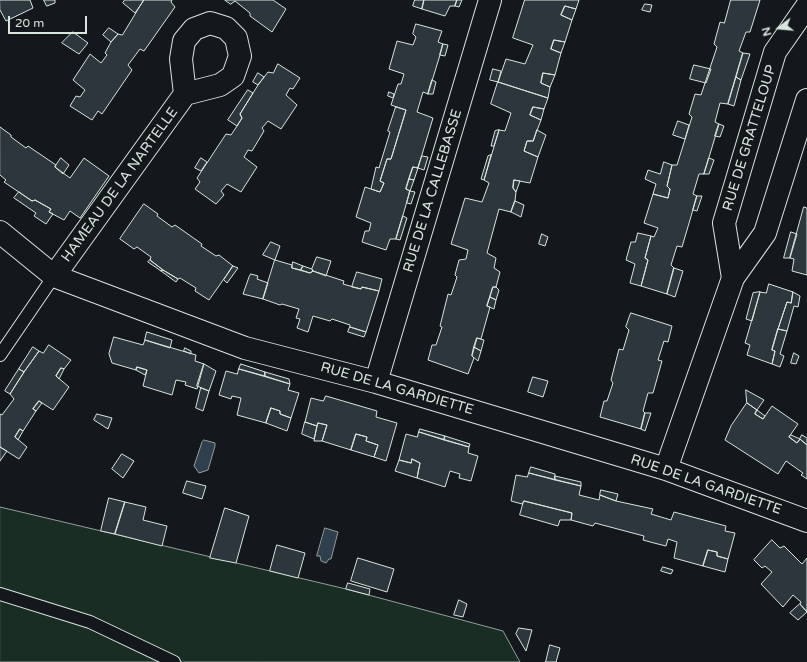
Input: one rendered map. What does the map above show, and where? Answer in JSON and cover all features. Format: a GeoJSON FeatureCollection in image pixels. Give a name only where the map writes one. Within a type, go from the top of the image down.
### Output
{"type":"FeatureCollection","features":[{"type":"Feature","properties":{"kind":"street","name":"RUE DE LA CALLEBASSE"},"geometry":{"type":"LineString","coordinates":[[376,382],[490,0]]}},
{"type":"Feature","properties":{"kind":"street","name":"RUE DE GRATTELOUP"},"geometry":{"type":"LineString","coordinates":[[733,278],[724,223],[775,52],[807,6]]}},
{"type":"Feature","properties":{"kind":"street","name":"HAMEAU DE LA NARTELLE"},"geometry":{"type":"LineString","coordinates":[[54,276],[185,94]]}},
{"type":"Feature","properties":{"kind":"street","name":"RUE DE GRATTELOUP"},"geometry":{"type":"LineString","coordinates":[[666,469],[733,278],[765,233],[807,100]]}},
{"type":"Feature","properties":{"kind":"street","name":"RUE DE LA GARDIETTE"},"geometry":{"type":"LineString","coordinates":[[0,232],[54,276],[245,348],[376,382],[666,469],[807,521]]}},
{"type":"Feature","properties":{"kind":"lane"},"geometry":{"type":"LineString","coordinates":[[0,355],[54,276]]}},
{"type":"Feature","properties":{"kind":"lane"},"geometry":{"type":"LineString","coordinates":[[0,594],[90,622],[174,662]]}},
{"type":"Feature","properties":{"kind":"green space"},"geometry":{"type":"Polygon","coordinates":[[[0,507],[346,589],[503,631],[520,662],[0,662],[0,507]]]}},
{"type":"Feature","properties":{"kind":"water"},"geometry":{"type":"Polygon","coordinates":[[[204,440],[215,443],[215,446],[208,470],[199,473],[194,466],[204,440]]]}},
{"type":"Feature","properties":{"kind":"water"},"geometry":{"type":"Polygon","coordinates":[[[325,528],[338,532],[331,559],[329,559],[326,563],[321,561],[320,556],[317,556],[325,528]]]}},
{"type":"Feature","properties":{"kind":"building"},"geometry":{"type":"Polygon","coordinates":[[[0,0],[30,0],[33,8],[6,21],[0,10],[0,0]]]}},
{"type":"Feature","properties":{"kind":"building"},"geometry":{"type":"Polygon","coordinates":[[[44,0],[55,0],[55,3],[47,6],[44,0]]]}},
{"type":"Feature","properties":{"kind":"building"},"geometry":{"type":"Polygon","coordinates":[[[125,0],[144,0],[135,13],[123,3],[125,0]]]}},
{"type":"Feature","properties":{"kind":"building"},"geometry":{"type":"Polygon","coordinates":[[[144,0],[172,0],[171,2],[175,7],[144,51],[140,49],[128,65],[132,70],[102,114],[98,111],[92,120],[70,106],[76,96],[80,97],[85,90],[73,80],[90,54],[101,63],[107,55],[105,53],[111,42],[118,34],[122,35],[144,0]]]}},
{"type":"Feature","properties":{"kind":"building"},"geometry":{"type":"Polygon","coordinates":[[[225,0],[273,0],[286,9],[272,32],[250,16],[250,13],[235,1],[231,4],[225,0]]]}},
{"type":"Feature","properties":{"kind":"building"},"geometry":{"type":"Polygon","coordinates":[[[415,0],[424,0],[422,9],[413,6],[415,0]]]}},
{"type":"Feature","properties":{"kind":"building"},"geometry":{"type":"Polygon","coordinates":[[[424,0],[457,0],[455,6],[450,6],[445,16],[422,9],[424,0]]]}},
{"type":"Feature","properties":{"kind":"building"},"geometry":{"type":"Polygon","coordinates":[[[457,0],[462,0],[459,7],[455,6],[457,0]]]}},
{"type":"Feature","properties":{"kind":"building"},"geometry":{"type":"Polygon","coordinates":[[[525,0],[579,0],[576,9],[565,6],[561,15],[572,20],[565,42],[554,40],[551,49],[561,53],[555,75],[543,73],[541,83],[550,87],[548,98],[498,82],[506,59],[525,64],[533,45],[513,38],[525,0]]]}},
{"type":"Feature","properties":{"kind":"building"},"geometry":{"type":"Polygon","coordinates":[[[731,0],[760,0],[750,32],[746,32],[739,51],[743,53],[728,104],[720,103],[715,122],[719,124],[704,174],[699,174],[693,194],[697,196],[682,247],[677,246],[671,265],[674,268],[667,294],[641,286],[648,260],[645,258],[651,236],[654,237],[658,228],[644,223],[653,194],[668,198],[670,189],[667,186],[672,165],[677,165],[692,117],[689,114],[695,94],[701,95],[717,47],[714,44],[720,22],[724,23],[731,0]]]}},
{"type":"Feature","properties":{"kind":"building"},"geometry":{"type":"Polygon","coordinates":[[[645,4],[652,5],[650,12],[642,10],[645,4]]]}},
{"type":"Feature","properties":{"kind":"building"},"geometry":{"type":"Polygon","coordinates":[[[565,6],[576,9],[572,20],[561,15],[565,6]]]}},
{"type":"Feature","properties":{"kind":"building"},"geometry":{"type":"Polygon","coordinates":[[[416,24],[442,31],[438,42],[443,44],[428,94],[423,92],[417,112],[433,118],[418,168],[413,167],[409,179],[406,189],[410,191],[396,239],[390,239],[386,250],[362,242],[365,231],[369,231],[371,223],[356,217],[365,187],[380,192],[384,183],[380,181],[387,159],[391,159],[406,110],[391,105],[398,84],[401,84],[404,74],[389,69],[397,41],[413,45],[416,37],[413,34],[416,24]]]}},
{"type":"Feature","properties":{"kind":"building"},"geometry":{"type":"Polygon","coordinates":[[[109,28],[118,34],[111,42],[103,35],[109,28]]]}},
{"type":"Feature","properties":{"kind":"building"},"geometry":{"type":"Polygon","coordinates":[[[73,32],[88,43],[79,54],[62,43],[73,32]]]}},
{"type":"Feature","properties":{"kind":"building"},"geometry":{"type":"Polygon","coordinates":[[[554,40],[565,42],[561,53],[551,49],[554,40]]]}},
{"type":"Feature","properties":{"kind":"building"},"geometry":{"type":"Polygon","coordinates":[[[443,44],[448,45],[445,56],[440,55],[443,44]]]}},
{"type":"Feature","properties":{"kind":"building"},"geometry":{"type":"Polygon","coordinates":[[[743,53],[750,54],[741,80],[736,77],[743,53]]]}},
{"type":"Feature","properties":{"kind":"building"},"geometry":{"type":"Polygon","coordinates":[[[278,64],[300,78],[293,89],[290,88],[286,95],[297,105],[281,129],[268,121],[262,128],[264,131],[252,151],[248,150],[244,157],[257,167],[241,192],[227,184],[221,191],[224,195],[216,204],[195,189],[200,182],[197,178],[226,134],[231,135],[237,126],[242,118],[240,114],[258,85],[268,72],[273,73],[278,64]]]}},
{"type":"Feature","properties":{"kind":"building"},"geometry":{"type":"Polygon","coordinates":[[[694,65],[711,69],[706,83],[690,79],[694,65]]]}},
{"type":"Feature","properties":{"kind":"building"},"geometry":{"type":"Polygon","coordinates":[[[493,69],[501,71],[498,82],[490,80],[493,69]]]}},
{"type":"Feature","properties":{"kind":"building"},"geometry":{"type":"Polygon","coordinates":[[[258,73],[264,77],[258,85],[253,82],[258,73]]]}},
{"type":"Feature","properties":{"kind":"building"},"geometry":{"type":"Polygon","coordinates":[[[543,73],[555,75],[550,87],[541,83],[543,73]]]}},
{"type":"Feature","properties":{"kind":"building"},"geometry":{"type":"Polygon","coordinates":[[[736,77],[741,80],[734,106],[728,104],[736,77]]]}},
{"type":"Feature","properties":{"kind":"building"},"geometry":{"type":"Polygon","coordinates":[[[432,80],[436,82],[433,94],[428,94],[432,80]]]}},
{"type":"Feature","properties":{"kind":"building"},"geometry":{"type":"Polygon","coordinates":[[[498,82],[548,98],[544,109],[533,107],[530,115],[541,120],[533,141],[527,141],[524,151],[538,157],[530,183],[514,180],[513,188],[516,192],[515,201],[511,212],[499,209],[487,253],[496,258],[494,268],[500,272],[496,287],[493,287],[487,306],[490,307],[481,339],[477,338],[472,356],[474,358],[468,374],[428,360],[432,345],[436,345],[442,327],[440,326],[448,294],[451,295],[457,277],[455,275],[459,260],[466,259],[468,250],[451,244],[465,198],[482,202],[489,183],[484,180],[499,130],[505,131],[511,113],[491,104],[498,82]]]}},
{"type":"Feature","properties":{"kind":"building"},"geometry":{"type":"Polygon","coordinates":[[[248,90],[253,93],[240,114],[242,118],[237,126],[228,120],[248,90]]]}},
{"type":"Feature","properties":{"kind":"building"},"geometry":{"type":"Polygon","coordinates":[[[389,92],[394,94],[393,98],[388,96],[389,92]]]}},
{"type":"Feature","properties":{"kind":"building"},"geometry":{"type":"Polygon","coordinates":[[[396,107],[406,110],[391,159],[387,159],[380,181],[384,183],[380,192],[371,189],[376,167],[379,168],[390,132],[388,131],[396,107]]]}},
{"type":"Feature","properties":{"kind":"building"},"geometry":{"type":"Polygon","coordinates":[[[533,107],[544,109],[541,120],[530,115],[533,107]]]}},
{"type":"Feature","properties":{"kind":"building"},"geometry":{"type":"Polygon","coordinates":[[[678,121],[689,125],[685,139],[673,135],[678,121]]]}},
{"type":"Feature","properties":{"kind":"building"},"geometry":{"type":"Polygon","coordinates":[[[719,124],[724,126],[720,137],[715,136],[719,124]]]}},
{"type":"Feature","properties":{"kind":"building"},"geometry":{"type":"Polygon","coordinates":[[[0,127],[26,148],[28,146],[56,165],[55,167],[70,178],[84,158],[109,176],[80,218],[70,211],[64,220],[49,212],[51,209],[35,200],[32,201],[4,182],[6,180],[0,175],[0,127]]]}},
{"type":"Feature","properties":{"kind":"building"},"geometry":{"type":"Polygon","coordinates":[[[499,130],[494,146],[491,146],[495,131],[499,130]]]}},
{"type":"Feature","properties":{"kind":"building"},"geometry":{"type":"Polygon","coordinates":[[[537,130],[546,135],[538,157],[524,151],[527,141],[533,141],[537,130]]]}},
{"type":"Feature","properties":{"kind":"building"},"geometry":{"type":"Polygon","coordinates":[[[491,155],[484,180],[481,179],[488,156],[491,155]]]}},
{"type":"Feature","properties":{"kind":"building"},"geometry":{"type":"Polygon","coordinates":[[[422,156],[428,157],[424,170],[418,168],[422,156]]]}},
{"type":"Feature","properties":{"kind":"building"},"geometry":{"type":"Polygon","coordinates":[[[61,158],[69,165],[63,174],[55,167],[61,158]]]}},
{"type":"Feature","properties":{"kind":"building"},"geometry":{"type":"Polygon","coordinates":[[[201,158],[207,162],[201,171],[195,168],[201,158]]]}},
{"type":"Feature","properties":{"kind":"building"},"geometry":{"type":"Polygon","coordinates":[[[709,158],[714,160],[709,174],[704,174],[709,158]]]}},
{"type":"Feature","properties":{"kind":"building"},"geometry":{"type":"Polygon","coordinates":[[[664,162],[672,165],[667,186],[670,189],[668,198],[653,194],[656,184],[645,179],[648,170],[660,174],[664,162]]]}},
{"type":"Feature","properties":{"kind":"building"},"geometry":{"type":"Polygon","coordinates":[[[413,167],[418,168],[414,180],[409,179],[413,167]]]}},
{"type":"Feature","properties":{"kind":"building"},"geometry":{"type":"Polygon","coordinates":[[[409,179],[414,180],[410,191],[406,189],[409,179]]]}},
{"type":"Feature","properties":{"kind":"building"},"geometry":{"type":"Polygon","coordinates":[[[514,180],[520,181],[516,192],[513,188],[514,180]]]}},
{"type":"Feature","properties":{"kind":"building"},"geometry":{"type":"Polygon","coordinates":[[[410,191],[415,192],[411,204],[407,203],[410,191]]]}},
{"type":"Feature","properties":{"kind":"building"},"geometry":{"type":"Polygon","coordinates":[[[19,192],[32,201],[35,200],[51,209],[49,212],[53,214],[46,224],[34,216],[36,213],[14,198],[19,192]]]}},
{"type":"Feature","properties":{"kind":"building"},"geometry":{"type":"Polygon","coordinates":[[[697,196],[702,196],[697,211],[693,210],[697,196]]]}},
{"type":"Feature","properties":{"kind":"building"},"geometry":{"type":"Polygon","coordinates":[[[515,201],[524,205],[521,217],[511,212],[515,201]]]}},
{"type":"Feature","properties":{"kind":"building"},"geometry":{"type":"Polygon","coordinates":[[[144,204],[172,227],[175,225],[202,244],[201,246],[216,256],[219,255],[233,266],[209,300],[195,291],[196,288],[163,270],[150,260],[151,257],[137,247],[134,249],[120,239],[144,204]]]}},
{"type":"Feature","properties":{"kind":"building"},"geometry":{"type":"Polygon","coordinates":[[[804,207],[807,208],[807,275],[792,271],[794,259],[790,258],[804,207]]]}},
{"type":"Feature","properties":{"kind":"building"},"geometry":{"type":"Polygon","coordinates":[[[403,216],[407,218],[400,240],[396,239],[403,216]]]}},
{"type":"Feature","properties":{"kind":"building"},"geometry":{"type":"Polygon","coordinates":[[[791,232],[797,234],[790,258],[784,258],[791,232]]]}},
{"type":"Feature","properties":{"kind":"building"},"geometry":{"type":"Polygon","coordinates":[[[638,233],[651,236],[645,258],[648,260],[641,286],[630,283],[635,264],[626,260],[631,242],[635,242],[638,233]]]}},
{"type":"Feature","properties":{"kind":"building"},"geometry":{"type":"Polygon","coordinates":[[[542,234],[548,237],[545,246],[539,244],[542,234]]]}},
{"type":"Feature","properties":{"kind":"building"},"geometry":{"type":"Polygon","coordinates":[[[271,242],[280,246],[275,260],[263,255],[271,242]]]}},
{"type":"Feature","properties":{"kind":"building"},"geometry":{"type":"Polygon","coordinates":[[[317,257],[331,261],[326,276],[313,271],[312,269],[317,257]]]}},
{"type":"Feature","properties":{"kind":"building"},"geometry":{"type":"Polygon","coordinates":[[[150,260],[163,270],[161,271],[148,262],[150,260]]]}},
{"type":"Feature","properties":{"kind":"building"},"geometry":{"type":"Polygon","coordinates":[[[275,260],[292,265],[292,268],[310,273],[313,271],[344,281],[343,284],[361,289],[362,287],[379,291],[366,332],[332,319],[330,321],[313,316],[308,332],[297,328],[300,319],[296,318],[299,309],[282,304],[280,305],[263,299],[275,260]]]}},
{"type":"Feature","properties":{"kind":"building"},"geometry":{"type":"Polygon","coordinates":[[[293,262],[303,266],[301,270],[292,268],[293,262]]]}},
{"type":"Feature","properties":{"kind":"building"},"geometry":{"type":"Polygon","coordinates":[[[233,266],[238,268],[227,283],[224,280],[233,266]]]}},
{"type":"Feature","properties":{"kind":"building"},"geometry":{"type":"Polygon","coordinates":[[[303,266],[312,269],[313,271],[310,273],[301,270],[303,266]]]}},
{"type":"Feature","properties":{"kind":"building"},"geometry":{"type":"Polygon","coordinates":[[[674,268],[683,271],[675,297],[667,294],[674,268]]]}},
{"type":"Feature","properties":{"kind":"building"},"geometry":{"type":"Polygon","coordinates":[[[163,270],[178,279],[176,282],[161,271],[163,270]]]}},
{"type":"Feature","properties":{"kind":"building"},"geometry":{"type":"Polygon","coordinates":[[[357,272],[382,279],[379,291],[362,287],[361,289],[352,287],[357,272]]]}},
{"type":"Feature","properties":{"kind":"building"},"geometry":{"type":"Polygon","coordinates":[[[251,274],[258,276],[257,279],[268,283],[263,299],[243,294],[251,274]]]}},
{"type":"Feature","properties":{"kind":"building"},"geometry":{"type":"Polygon","coordinates":[[[769,284],[793,292],[791,303],[787,302],[778,329],[772,350],[775,351],[772,364],[747,355],[750,345],[745,343],[760,292],[766,293],[769,284]]]}},
{"type":"Feature","properties":{"kind":"building"},"geometry":{"type":"Polygon","coordinates":[[[493,287],[496,287],[499,290],[496,300],[490,297],[493,287]]]}},
{"type":"Feature","properties":{"kind":"building"},"geometry":{"type":"Polygon","coordinates":[[[760,292],[752,321],[746,319],[753,293],[760,292]]]}},
{"type":"Feature","properties":{"kind":"building"},"geometry":{"type":"Polygon","coordinates":[[[793,292],[800,296],[798,307],[794,306],[787,331],[778,329],[787,302],[791,303],[793,292]]]}},
{"type":"Feature","properties":{"kind":"building"},"geometry":{"type":"Polygon","coordinates":[[[490,297],[496,300],[494,309],[487,306],[490,297]]]}},
{"type":"Feature","properties":{"kind":"building"},"geometry":{"type":"Polygon","coordinates":[[[631,313],[672,326],[668,342],[664,341],[658,360],[662,361],[653,393],[648,393],[643,411],[645,413],[641,429],[600,417],[604,401],[607,401],[613,383],[611,380],[619,349],[623,350],[629,330],[626,327],[631,313]]]}},
{"type":"Feature","properties":{"kind":"building"},"geometry":{"type":"Polygon","coordinates":[[[350,327],[366,332],[364,337],[348,332],[350,327]]]}},
{"type":"Feature","properties":{"kind":"building"},"geometry":{"type":"Polygon","coordinates":[[[778,329],[787,331],[780,354],[784,356],[780,367],[772,364],[775,351],[772,350],[778,329]]]}},
{"type":"Feature","properties":{"kind":"building"},"geometry":{"type":"Polygon","coordinates":[[[147,332],[172,340],[170,348],[145,340],[147,332]]]}},
{"type":"Feature","properties":{"kind":"building"},"geometry":{"type":"Polygon","coordinates":[[[114,337],[143,345],[145,340],[196,355],[195,361],[204,364],[197,389],[185,385],[186,382],[176,380],[172,395],[143,386],[147,370],[137,367],[136,370],[112,363],[109,354],[114,337]]]}},
{"type":"Feature","properties":{"kind":"building"},"geometry":{"type":"Polygon","coordinates":[[[477,338],[484,340],[481,351],[474,347],[477,338]]]}},
{"type":"Feature","properties":{"kind":"building"},"geometry":{"type":"Polygon","coordinates":[[[49,345],[71,360],[64,369],[61,368],[56,376],[69,387],[53,410],[39,401],[33,409],[36,411],[23,431],[20,429],[15,437],[27,447],[19,459],[0,447],[0,414],[2,415],[14,399],[10,394],[24,372],[39,351],[43,353],[49,345]]]}},
{"type":"Feature","properties":{"kind":"building"},"geometry":{"type":"Polygon","coordinates":[[[33,347],[39,351],[24,372],[19,369],[33,347]]]}},
{"type":"Feature","properties":{"kind":"building"},"geometry":{"type":"Polygon","coordinates":[[[474,347],[481,351],[478,361],[472,356],[474,347]]]}},
{"type":"Feature","properties":{"kind":"building"},"geometry":{"type":"Polygon","coordinates":[[[185,348],[191,351],[191,354],[184,351],[185,348]]]}},
{"type":"Feature","properties":{"kind":"building"},"geometry":{"type":"Polygon","coordinates":[[[794,353],[799,356],[796,364],[791,363],[794,353]]]}},
{"type":"Feature","properties":{"kind":"building"},"geometry":{"type":"Polygon","coordinates":[[[204,364],[216,371],[209,391],[197,386],[204,364]]]}},
{"type":"Feature","properties":{"kind":"building"},"geometry":{"type":"Polygon","coordinates":[[[241,364],[265,372],[265,376],[239,369],[241,364]]]}},
{"type":"Feature","properties":{"kind":"building"},"geometry":{"type":"Polygon","coordinates":[[[137,367],[147,370],[145,375],[136,370],[137,367]]]}},
{"type":"Feature","properties":{"kind":"building"},"geometry":{"type":"Polygon","coordinates":[[[61,368],[64,369],[59,379],[56,376],[61,368]]]}},
{"type":"Feature","properties":{"kind":"building"},"geometry":{"type":"Polygon","coordinates":[[[19,369],[24,372],[10,394],[5,391],[19,369]]]}},
{"type":"Feature","properties":{"kind":"building"},"geometry":{"type":"Polygon","coordinates":[[[239,369],[290,384],[288,390],[299,393],[291,418],[280,414],[280,411],[271,408],[266,423],[237,415],[241,398],[232,396],[231,399],[219,395],[226,371],[237,374],[239,369]]]}},
{"type":"Feature","properties":{"kind":"building"},"geometry":{"type":"Polygon","coordinates":[[[265,372],[289,379],[290,384],[265,376],[265,372]]]}},
{"type":"Feature","properties":{"kind":"building"},"geometry":{"type":"Polygon","coordinates":[[[533,377],[548,381],[543,397],[528,392],[533,377]]]}},
{"type":"Feature","properties":{"kind":"building"},"geometry":{"type":"Polygon","coordinates":[[[201,388],[209,391],[203,411],[196,408],[201,388]]]}},
{"type":"Feature","properties":{"kind":"building"},"geometry":{"type":"Polygon","coordinates":[[[746,390],[764,400],[757,410],[747,403],[746,390]]]}},
{"type":"Feature","properties":{"kind":"building"},"geometry":{"type":"Polygon","coordinates":[[[326,396],[377,411],[376,417],[397,423],[386,461],[374,457],[378,445],[366,441],[367,437],[356,434],[351,450],[322,441],[327,425],[318,423],[317,426],[305,422],[311,398],[323,401],[326,396]]]}},
{"type":"Feature","properties":{"kind":"building"},"geometry":{"type":"Polygon","coordinates":[[[39,401],[42,403],[36,411],[33,409],[39,401]]]}},
{"type":"Feature","properties":{"kind":"building"},"geometry":{"type":"Polygon","coordinates":[[[747,403],[757,410],[755,414],[763,419],[772,406],[798,424],[789,437],[797,443],[800,439],[807,445],[807,479],[801,475],[803,473],[786,461],[778,474],[725,440],[731,426],[747,403]]]}},
{"type":"Feature","properties":{"kind":"building"},"geometry":{"type":"Polygon","coordinates":[[[271,408],[280,411],[280,414],[291,418],[287,431],[266,423],[271,408]]]}},
{"type":"Feature","properties":{"kind":"building"},"geometry":{"type":"Polygon","coordinates":[[[757,410],[765,416],[763,419],[755,414],[757,410]]]}},
{"type":"Feature","properties":{"kind":"building"},"geometry":{"type":"Polygon","coordinates":[[[645,413],[651,413],[645,431],[641,429],[645,413]]]}},
{"type":"Feature","properties":{"kind":"building"},"geometry":{"type":"Polygon","coordinates":[[[97,414],[112,418],[108,429],[94,420],[97,414]]]}},
{"type":"Feature","properties":{"kind":"building"},"geometry":{"type":"Polygon","coordinates":[[[305,422],[317,426],[314,439],[302,434],[305,422]]]}},
{"type":"Feature","properties":{"kind":"building"},"geometry":{"type":"Polygon","coordinates":[[[318,423],[327,425],[322,441],[314,441],[317,426],[318,423]]]}},
{"type":"Feature","properties":{"kind":"building"},"geometry":{"type":"Polygon","coordinates":[[[20,429],[23,431],[18,440],[15,437],[20,429]]]}},
{"type":"Feature","properties":{"kind":"building"},"geometry":{"type":"Polygon","coordinates":[[[420,429],[445,436],[444,440],[419,432],[420,429]]]}},
{"type":"Feature","properties":{"kind":"building"},"geometry":{"type":"Polygon","coordinates":[[[419,432],[469,447],[468,453],[478,456],[471,481],[459,478],[460,474],[450,471],[445,487],[417,478],[420,463],[412,459],[411,463],[399,460],[406,434],[417,437],[419,432]]]}},
{"type":"Feature","properties":{"kind":"building"},"geometry":{"type":"Polygon","coordinates":[[[356,434],[367,437],[366,441],[378,445],[374,457],[351,450],[356,434]]]}},
{"type":"Feature","properties":{"kind":"building"},"geometry":{"type":"Polygon","coordinates":[[[791,435],[800,439],[797,443],[789,437],[791,435]]]}},
{"type":"Feature","properties":{"kind":"building"},"geometry":{"type":"Polygon","coordinates":[[[802,435],[807,438],[807,445],[800,439],[802,435]]]}},
{"type":"Feature","properties":{"kind":"building"},"geometry":{"type":"Polygon","coordinates":[[[445,436],[470,444],[469,447],[444,440],[445,436]]]}},
{"type":"Feature","properties":{"kind":"building"},"geometry":{"type":"Polygon","coordinates":[[[0,447],[7,451],[0,461],[0,447]]]}},
{"type":"Feature","properties":{"kind":"building"},"geometry":{"type":"Polygon","coordinates":[[[122,454],[134,461],[123,478],[112,469],[122,454]]]}},
{"type":"Feature","properties":{"kind":"building"},"geometry":{"type":"Polygon","coordinates":[[[412,459],[420,463],[417,478],[395,471],[399,460],[411,463],[412,459]]]}},
{"type":"Feature","properties":{"kind":"building"},"geometry":{"type":"Polygon","coordinates":[[[531,467],[555,474],[555,480],[529,473],[531,467]]]}},
{"type":"Feature","properties":{"kind":"building"},"geometry":{"type":"Polygon","coordinates":[[[529,473],[581,486],[579,495],[599,500],[600,495],[616,501],[653,509],[651,514],[671,520],[674,512],[726,526],[725,531],[735,533],[728,559],[717,556],[717,552],[708,550],[703,566],[674,558],[677,542],[668,539],[666,546],[643,540],[644,536],[595,523],[593,526],[571,520],[572,513],[524,501],[522,504],[511,501],[516,475],[527,477],[529,473]]]}},
{"type":"Feature","properties":{"kind":"building"},"geometry":{"type":"Polygon","coordinates":[[[555,476],[581,482],[581,486],[555,480],[555,476]]]}},
{"type":"Feature","properties":{"kind":"building"},"geometry":{"type":"Polygon","coordinates":[[[187,481],[206,486],[202,499],[183,493],[187,481]]]}},
{"type":"Feature","properties":{"kind":"building"},"geometry":{"type":"Polygon","coordinates":[[[601,490],[618,494],[616,501],[600,495],[601,490]]]}},
{"type":"Feature","properties":{"kind":"building"},"geometry":{"type":"Polygon","coordinates":[[[109,498],[125,502],[115,534],[101,531],[109,498]]]}},
{"type":"Feature","properties":{"kind":"building"},"geometry":{"type":"Polygon","coordinates":[[[524,501],[572,513],[571,520],[560,520],[558,526],[520,515],[524,501]]]}},
{"type":"Feature","properties":{"kind":"building"},"geometry":{"type":"Polygon","coordinates":[[[125,502],[146,507],[143,520],[167,526],[162,546],[115,534],[125,502]]]}},
{"type":"Feature","properties":{"kind":"building"},"geometry":{"type":"Polygon","coordinates":[[[225,508],[249,516],[236,563],[210,558],[225,508]]]}},
{"type":"Feature","properties":{"kind":"building"},"geometry":{"type":"Polygon","coordinates":[[[772,540],[780,548],[784,546],[802,564],[807,558],[807,612],[800,604],[801,602],[793,595],[783,607],[761,584],[772,572],[765,566],[762,568],[754,560],[772,540]]]}},
{"type":"Feature","properties":{"kind":"building"},"geometry":{"type":"Polygon","coordinates":[[[277,545],[305,553],[298,578],[270,571],[277,545]]]}},
{"type":"Feature","properties":{"kind":"building"},"geometry":{"type":"Polygon","coordinates":[[[708,550],[717,552],[717,556],[728,559],[725,572],[703,566],[708,550]]]}},
{"type":"Feature","properties":{"kind":"building"},"geometry":{"type":"Polygon","coordinates":[[[358,558],[394,569],[387,592],[351,581],[358,558]]]}},
{"type":"Feature","properties":{"kind":"building"},"geometry":{"type":"Polygon","coordinates":[[[663,567],[673,570],[671,574],[661,571],[663,567]]]}},
{"type":"Feature","properties":{"kind":"building"},"geometry":{"type":"Polygon","coordinates":[[[348,583],[370,589],[369,595],[346,589],[348,583]]]}},
{"type":"Feature","properties":{"kind":"building"},"geometry":{"type":"Polygon","coordinates":[[[459,600],[467,604],[463,617],[454,615],[459,600]]]}},
{"type":"Feature","properties":{"kind":"building"},"geometry":{"type":"Polygon","coordinates":[[[800,604],[807,612],[798,620],[790,613],[800,604]]]}},
{"type":"Feature","properties":{"kind":"building"},"geometry":{"type":"Polygon","coordinates":[[[519,628],[532,630],[526,651],[516,634],[519,628]]]}},
{"type":"Feature","properties":{"kind":"building"},"geometry":{"type":"Polygon","coordinates":[[[550,645],[560,648],[556,662],[546,662],[550,645]]]}}]}
